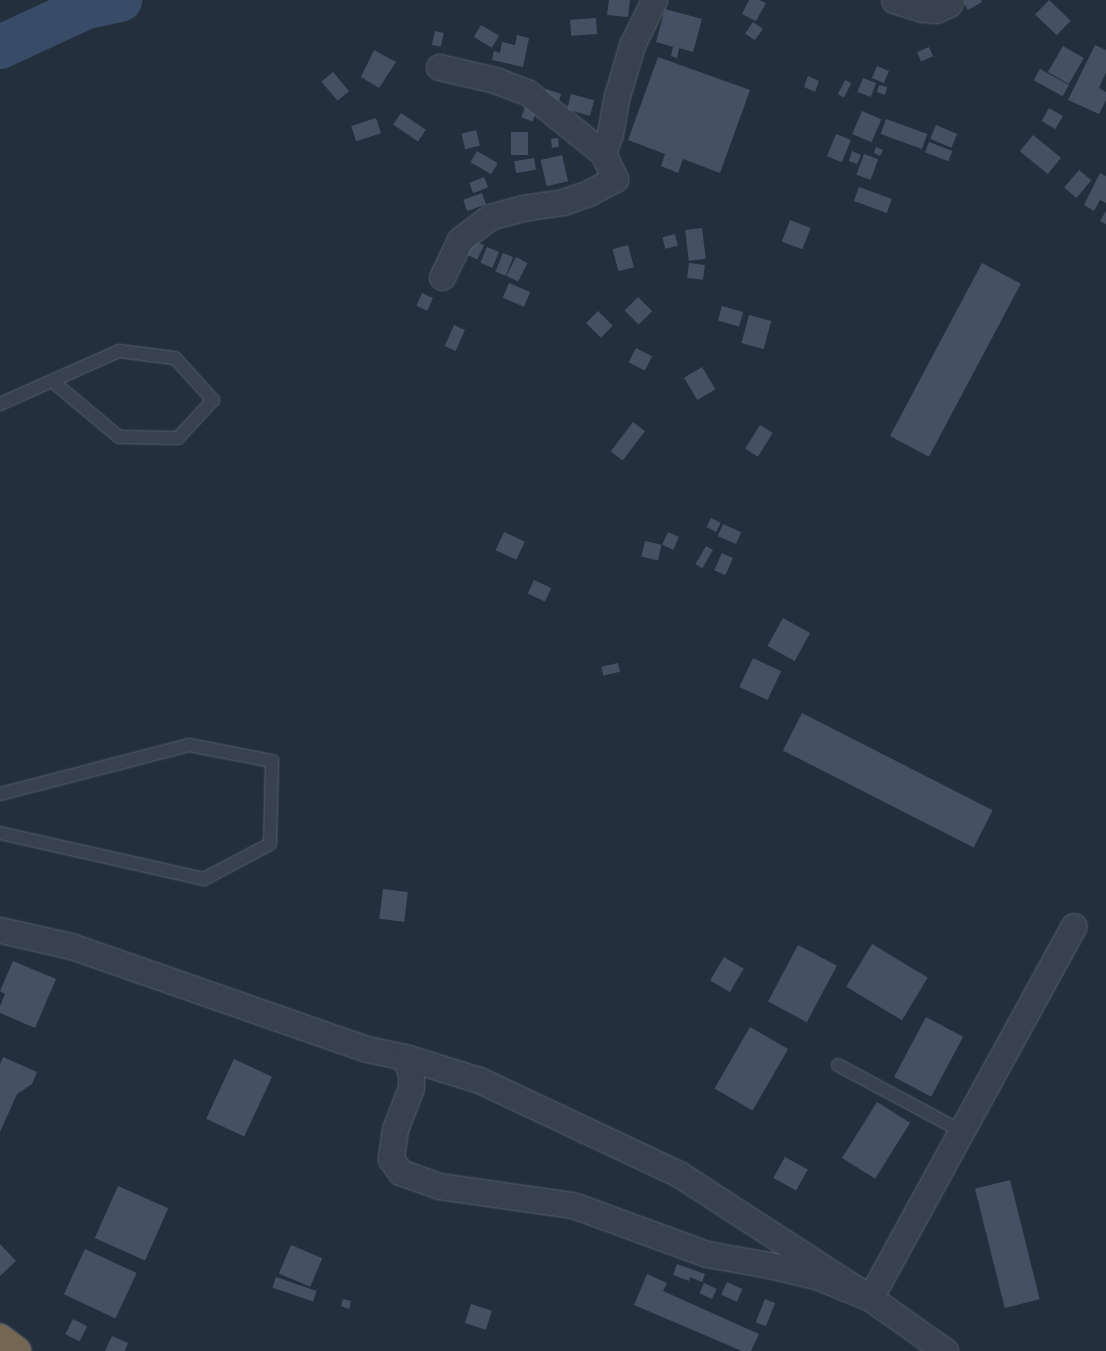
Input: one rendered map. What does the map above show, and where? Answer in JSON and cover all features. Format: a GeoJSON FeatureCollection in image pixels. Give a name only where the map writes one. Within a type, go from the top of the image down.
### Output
{"type":"FeatureCollection","features":[{"type":"Feature","properties":{"kind":"highway"},"geometry":{"type":"LineString","coordinates":[[0,1338],[17,1351]]}},
{"type":"Feature","properties":{"kind":"street"},"geometry":{"type":"LineString","coordinates":[[603,153],[610,134],[617,96],[632,45],[654,0]]}},
{"type":"Feature","properties":{"kind":"street"},"geometry":{"type":"LineString","coordinates":[[894,0],[922,9],[936,10],[950,4],[951,0]]}},
{"type":"Feature","properties":{"kind":"street"},"geometry":{"type":"LineString","coordinates":[[439,67],[495,80],[527,92],[603,153],[615,179],[590,193],[563,202],[524,208],[490,218],[460,240],[442,277]]}},
{"type":"Feature","properties":{"kind":"street"},"geometry":{"type":"LineString","coordinates":[[870,1298],[1074,926]]}},
{"type":"Feature","properties":{"kind":"street"},"geometry":{"type":"LineString","coordinates":[[0,930],[71,946],[358,1046],[405,1057],[479,1080],[679,1174],[870,1298],[945,1351]]}},
{"type":"Feature","properties":{"kind":"street"},"geometry":{"type":"LineString","coordinates":[[405,1057],[411,1074],[411,1088],[395,1129],[391,1159],[400,1172],[439,1186],[573,1205],[707,1254],[816,1276],[870,1298]]}},
{"type":"Feature","properties":{"kind":"lane"},"geometry":{"type":"LineString","coordinates":[[0,404],[119,351],[175,358],[213,400],[178,438],[119,437],[52,381]]}},
{"type":"Feature","properties":{"kind":"lane"},"geometry":{"type":"LineString","coordinates":[[0,794],[189,745],[272,761],[270,844],[204,879],[0,832]]}},
{"type":"Feature","properties":{"kind":"lane"},"geometry":{"type":"LineString","coordinates":[[838,1065],[961,1131]]}},
{"type":"Feature","properties":{"kind":"building"},"geometry":{"type":"Polygon","coordinates":[[[609,0],[630,0],[628,17],[607,15],[609,0]]]}},
{"type":"Feature","properties":{"kind":"building"},"geometry":{"type":"Polygon","coordinates":[[[749,0],[759,0],[766,3],[756,21],[742,14],[749,0]]]}},
{"type":"Feature","properties":{"kind":"building"},"geometry":{"type":"Polygon","coordinates":[[[962,0],[981,0],[982,2],[968,10],[962,0]]]}},
{"type":"Feature","properties":{"kind":"building"},"geometry":{"type":"Polygon","coordinates":[[[1049,0],[1071,21],[1057,35],[1035,14],[1049,0]]]}},
{"type":"Feature","properties":{"kind":"building"},"geometry":{"type":"Polygon","coordinates":[[[665,9],[702,19],[693,52],[679,48],[677,58],[671,56],[673,47],[656,42],[665,9]]]}},
{"type":"Feature","properties":{"kind":"building"},"geometry":{"type":"Polygon","coordinates":[[[596,18],[597,34],[571,36],[570,20],[596,18]]]}},
{"type":"Feature","properties":{"kind":"building"},"geometry":{"type":"Polygon","coordinates":[[[753,22],[763,29],[755,40],[745,33],[753,22]]]}},
{"type":"Feature","properties":{"kind":"building"},"geometry":{"type":"Polygon","coordinates":[[[481,25],[499,36],[492,48],[474,37],[481,25]]]}},
{"type":"Feature","properties":{"kind":"building"},"geometry":{"type":"Polygon","coordinates":[[[435,31],[444,33],[441,47],[432,45],[435,31]]]}},
{"type":"Feature","properties":{"kind":"building"},"geometry":{"type":"Polygon","coordinates":[[[517,35],[529,38],[523,67],[492,60],[494,51],[500,53],[502,42],[515,45],[517,35]]]}},
{"type":"Feature","properties":{"kind":"building"},"geometry":{"type":"Polygon","coordinates":[[[1095,45],[1106,50],[1106,72],[1099,88],[1106,92],[1106,100],[1099,114],[1068,100],[1095,45]]]}},
{"type":"Feature","properties":{"kind":"building"},"geometry":{"type":"Polygon","coordinates":[[[1063,46],[1084,58],[1069,84],[1048,72],[1063,46]]]}},
{"type":"Feature","properties":{"kind":"building"},"geometry":{"type":"Polygon","coordinates":[[[929,47],[933,56],[921,61],[917,52],[929,47]]]}},
{"type":"Feature","properties":{"kind":"building"},"geometry":{"type":"Polygon","coordinates":[[[374,50],[396,62],[379,88],[361,77],[374,50]]]}},
{"type":"Feature","properties":{"kind":"building"},"geometry":{"type":"Polygon","coordinates":[[[658,57],[750,90],[720,173],[683,159],[678,173],[661,166],[665,154],[628,140],[658,57]]]}},
{"type":"Feature","properties":{"kind":"building"},"geometry":{"type":"Polygon","coordinates":[[[877,66],[889,71],[884,83],[872,78],[877,66]]]}},
{"type":"Feature","properties":{"kind":"building"},"geometry":{"type":"Polygon","coordinates":[[[1040,69],[1069,85],[1063,96],[1034,80],[1040,69]]]}},
{"type":"Feature","properties":{"kind":"building"},"geometry":{"type":"Polygon","coordinates":[[[333,72],[349,91],[338,101],[322,82],[333,72]]]}},
{"type":"Feature","properties":{"kind":"building"},"geometry":{"type":"Polygon","coordinates":[[[808,76],[819,81],[815,92],[804,87],[808,76]]]}},
{"type":"Feature","properties":{"kind":"building"},"geometry":{"type":"Polygon","coordinates":[[[863,78],[876,83],[871,97],[858,92],[863,78]]]}},
{"type":"Feature","properties":{"kind":"building"},"geometry":{"type":"Polygon","coordinates":[[[845,80],[851,83],[844,97],[838,94],[845,80]]]}},
{"type":"Feature","properties":{"kind":"building"},"geometry":{"type":"Polygon","coordinates":[[[879,85],[887,87],[885,95],[877,92],[879,85]]]}},
{"type":"Feature","properties":{"kind":"building"},"geometry":{"type":"Polygon","coordinates":[[[546,89],[561,94],[558,103],[543,99],[546,89]]]}},
{"type":"Feature","properties":{"kind":"building"},"geometry":{"type":"Polygon","coordinates":[[[571,94],[594,100],[590,116],[567,109],[571,94]]]}},
{"type":"Feature","properties":{"kind":"building"},"geometry":{"type":"Polygon","coordinates":[[[525,107],[536,111],[533,121],[521,117],[525,107]]]}},
{"type":"Feature","properties":{"kind":"building"},"geometry":{"type":"Polygon","coordinates":[[[1049,108],[1063,116],[1055,129],[1042,121],[1049,108]]]}},
{"type":"Feature","properties":{"kind":"building"},"geometry":{"type":"Polygon","coordinates":[[[862,111],[881,119],[872,142],[852,134],[862,111]]]}},
{"type":"Feature","properties":{"kind":"building"},"geometry":{"type":"Polygon","coordinates":[[[401,113],[426,130],[418,141],[393,125],[401,113]]]}},
{"type":"Feature","properties":{"kind":"building"},"geometry":{"type":"Polygon","coordinates":[[[376,118],[381,133],[356,141],[351,126],[376,118]]]}},
{"type":"Feature","properties":{"kind":"building"},"geometry":{"type":"Polygon","coordinates":[[[886,119],[927,134],[922,149],[881,134],[886,119]]]}},
{"type":"Feature","properties":{"kind":"building"},"geometry":{"type":"Polygon","coordinates":[[[936,125],[957,134],[951,148],[930,139],[936,125]]]}},
{"type":"Feature","properties":{"kind":"building"},"geometry":{"type":"Polygon","coordinates":[[[476,130],[480,146],[465,149],[461,134],[476,130]]]}},
{"type":"Feature","properties":{"kind":"building"},"geometry":{"type":"Polygon","coordinates":[[[511,132],[528,132],[528,155],[511,155],[511,132]]]}},
{"type":"Feature","properties":{"kind":"building"},"geometry":{"type":"Polygon","coordinates":[[[836,134],[851,140],[842,162],[827,156],[836,134]]]}},
{"type":"Feature","properties":{"kind":"building"},"geometry":{"type":"Polygon","coordinates":[[[1033,135],[1061,158],[1048,174],[1020,151],[1033,135]]]}},
{"type":"Feature","properties":{"kind":"building"},"geometry":{"type":"Polygon","coordinates":[[[558,138],[559,147],[552,148],[551,139],[558,138]]]}},
{"type":"Feature","properties":{"kind":"building"},"geometry":{"type":"Polygon","coordinates":[[[929,142],[952,151],[948,161],[925,152],[929,142]]]}},
{"type":"Feature","properties":{"kind":"building"},"geometry":{"type":"Polygon","coordinates":[[[876,147],[883,150],[880,156],[874,153],[876,147]]]}},
{"type":"Feature","properties":{"kind":"building"},"geometry":{"type":"Polygon","coordinates":[[[477,151],[498,163],[491,174],[470,162],[477,151]]]}},
{"type":"Feature","properties":{"kind":"building"},"geometry":{"type":"Polygon","coordinates":[[[852,151],[861,155],[857,164],[849,161],[852,151]]]}},
{"type":"Feature","properties":{"kind":"building"},"geometry":{"type":"Polygon","coordinates":[[[864,154],[878,159],[871,180],[856,175],[864,154]]]}},
{"type":"Feature","properties":{"kind":"building"},"geometry":{"type":"Polygon","coordinates":[[[562,155],[568,181],[547,186],[541,160],[562,155]]]}},
{"type":"Feature","properties":{"kind":"building"},"geometry":{"type":"Polygon","coordinates":[[[534,158],[536,170],[516,173],[514,161],[534,158]]]}},
{"type":"Feature","properties":{"kind":"building"},"geometry":{"type":"Polygon","coordinates":[[[1079,170],[1091,180],[1076,198],[1064,188],[1079,170]]]}},
{"type":"Feature","properties":{"kind":"building"},"geometry":{"type":"Polygon","coordinates":[[[1100,173],[1106,176],[1106,203],[1100,200],[1094,211],[1084,205],[1100,173]]]}},
{"type":"Feature","properties":{"kind":"building"},"geometry":{"type":"Polygon","coordinates":[[[484,177],[488,187],[473,193],[469,183],[484,177]]]}},
{"type":"Feature","properties":{"kind":"building"},"geometry":{"type":"Polygon","coordinates":[[[859,187],[892,199],[887,213],[854,201],[859,187]]]}},
{"type":"Feature","properties":{"kind":"building"},"geometry":{"type":"Polygon","coordinates":[[[482,193],[486,204],[467,211],[463,200],[482,193]]]}},
{"type":"Feature","properties":{"kind":"building"},"geometry":{"type":"Polygon","coordinates":[[[1106,211],[1106,224],[1100,221],[1106,211]]]}},
{"type":"Feature","properties":{"kind":"building"},"geometry":{"type":"Polygon","coordinates":[[[790,220],[811,228],[802,249],[782,241],[790,220]]]}},
{"type":"Feature","properties":{"kind":"building"},"geometry":{"type":"Polygon","coordinates":[[[702,228],[706,259],[689,261],[685,230],[702,228]]]}},
{"type":"Feature","properties":{"kind":"building"},"geometry":{"type":"Polygon","coordinates":[[[675,234],[678,246],[665,249],[662,237],[675,234]]]}},
{"type":"Feature","properties":{"kind":"building"},"geometry":{"type":"Polygon","coordinates":[[[473,240],[484,245],[477,259],[466,255],[473,240]]]}},
{"type":"Feature","properties":{"kind":"building"},"geometry":{"type":"Polygon","coordinates":[[[628,245],[634,267],[618,271],[613,249],[628,245]]]}},
{"type":"Feature","properties":{"kind":"building"},"geometry":{"type":"Polygon","coordinates":[[[487,247],[499,252],[492,268],[480,263],[487,247]]]}},
{"type":"Feature","properties":{"kind":"building"},"geometry":{"type":"Polygon","coordinates":[[[503,253],[513,257],[506,276],[496,272],[503,253]]]}},
{"type":"Feature","properties":{"kind":"building"},"geometry":{"type":"Polygon","coordinates":[[[516,257],[528,263],[518,282],[506,276],[516,257]]]}},
{"type":"Feature","properties":{"kind":"building"},"geometry":{"type":"Polygon","coordinates":[[[689,263],[705,265],[703,280],[687,278],[689,263]]]}},
{"type":"Feature","properties":{"kind":"building"},"geometry":{"type":"Polygon","coordinates":[[[982,263],[1021,284],[929,457],[890,436],[982,263]]]}},
{"type":"Feature","properties":{"kind":"building"},"geometry":{"type":"Polygon","coordinates":[[[509,283],[530,292],[524,307],[503,298],[509,283]]]}},
{"type":"Feature","properties":{"kind":"building"},"geometry":{"type":"Polygon","coordinates":[[[422,293],[433,298],[427,311],[416,306],[422,293]]]}},
{"type":"Feature","properties":{"kind":"building"},"geometry":{"type":"Polygon","coordinates":[[[638,297],[652,311],[639,325],[625,310],[638,297]]]}},
{"type":"Feature","properties":{"kind":"building"},"geometry":{"type":"Polygon","coordinates":[[[722,306],[743,312],[739,326],[718,320],[722,306]]]}},
{"type":"Feature","properties":{"kind":"building"},"geometry":{"type":"Polygon","coordinates":[[[598,311],[613,326],[601,338],[586,323],[598,311]]]}},
{"type":"Feature","properties":{"kind":"building"},"geometry":{"type":"Polygon","coordinates":[[[749,315],[771,321],[764,349],[741,343],[749,315]]]}},
{"type":"Feature","properties":{"kind":"building"},"geometry":{"type":"Polygon","coordinates":[[[454,325],[465,330],[456,351],[445,346],[454,325]]]}},
{"type":"Feature","properties":{"kind":"building"},"geometry":{"type":"Polygon","coordinates":[[[636,348],[652,356],[645,370],[629,362],[636,348]]]}},
{"type":"Feature","properties":{"kind":"building"},"geometry":{"type":"Polygon","coordinates":[[[702,367],[715,389],[697,400],[684,378],[702,367]]]}},
{"type":"Feature","properties":{"kind":"building"},"geometry":{"type":"Polygon","coordinates":[[[633,422],[645,431],[623,461],[611,452],[633,422]]]}},
{"type":"Feature","properties":{"kind":"building"},"geometry":{"type":"Polygon","coordinates":[[[760,425],[773,433],[758,457],[745,449],[760,425]]]}},
{"type":"Feature","properties":{"kind":"building"},"geometry":{"type":"Polygon","coordinates":[[[711,518],[721,523],[716,532],[706,527],[711,518]]]}},
{"type":"Feature","properties":{"kind":"building"},"geometry":{"type":"Polygon","coordinates":[[[723,524],[741,532],[736,544],[718,536],[723,524]]]}},
{"type":"Feature","properties":{"kind":"building"},"geometry":{"type":"Polygon","coordinates":[[[504,532],[525,542],[516,560],[496,550],[504,532]]]}},
{"type":"Feature","properties":{"kind":"building"},"geometry":{"type":"Polygon","coordinates":[[[668,532],[679,537],[673,550],[662,545],[668,532]]]}},
{"type":"Feature","properties":{"kind":"building"},"geometry":{"type":"Polygon","coordinates":[[[645,541],[662,545],[658,560],[641,557],[645,541]]]}},
{"type":"Feature","properties":{"kind":"building"},"geometry":{"type":"Polygon","coordinates":[[[706,546],[713,550],[702,568],[696,564],[706,546]]]}},
{"type":"Feature","properties":{"kind":"building"},"geometry":{"type":"Polygon","coordinates":[[[722,553],[733,558],[725,575],[714,570],[722,553]]]}},
{"type":"Feature","properties":{"kind":"building"},"geometry":{"type":"Polygon","coordinates":[[[534,580],[551,588],[545,602],[528,594],[534,580]]]}},
{"type":"Feature","properties":{"kind":"building"},"geometry":{"type":"Polygon","coordinates":[[[783,618],[810,633],[795,661],[767,646],[783,618]]]}},
{"type":"Feature","properties":{"kind":"building"},"geometry":{"type":"Polygon","coordinates":[[[753,658],[781,671],[768,700],[739,687],[753,658]]]}},
{"type":"Feature","properties":{"kind":"building"},"geometry":{"type":"Polygon","coordinates":[[[618,663],[620,672],[603,676],[601,667],[618,663]]]}},
{"type":"Feature","properties":{"kind":"building"},"geometry":{"type":"Polygon","coordinates":[[[802,713],[993,810],[974,848],[783,750],[802,713]]]}},
{"type":"Feature","properties":{"kind":"building"},"geometry":{"type":"Polygon","coordinates":[[[383,889],[408,892],[404,922],[379,919],[383,889]]]}},
{"type":"Feature","properties":{"kind":"building"},"geometry":{"type":"Polygon","coordinates":[[[872,944],[928,977],[902,1020],[846,987],[872,944]]]}},
{"type":"Feature","properties":{"kind":"building"},"geometry":{"type":"Polygon","coordinates":[[[798,945],[837,966],[807,1022],[768,1002],[798,945]]]}},
{"type":"Feature","properties":{"kind":"building"},"geometry":{"type":"Polygon","coordinates":[[[724,957],[744,969],[730,992],[710,980],[724,957]]]}},
{"type":"Feature","properties":{"kind":"building"},"geometry":{"type":"Polygon","coordinates":[[[13,961],[56,979],[35,1028],[0,1013],[0,1006],[5,994],[0,991],[13,961]]]}},
{"type":"Feature","properties":{"kind":"building"},"geometry":{"type":"Polygon","coordinates":[[[926,1017],[963,1037],[931,1097],[894,1077],[926,1017]]]}},
{"type":"Feature","properties":{"kind":"building"},"geometry":{"type":"Polygon","coordinates":[[[750,1027],[788,1049],[753,1110],[714,1088],[750,1027]]]}},
{"type":"Feature","properties":{"kind":"building"},"geometry":{"type":"Polygon","coordinates":[[[3,1057],[37,1072],[32,1084],[17,1094],[0,1132],[0,1064],[3,1057]]]}},
{"type":"Feature","properties":{"kind":"building"},"geometry":{"type":"Polygon","coordinates":[[[234,1059],[272,1077],[244,1137],[206,1119],[234,1059]]]}},
{"type":"Feature","properties":{"kind":"building"},"geometry":{"type":"Polygon","coordinates":[[[877,1102],[910,1123],[875,1179],[842,1158],[877,1102]]]}},
{"type":"Feature","properties":{"kind":"building"},"geometry":{"type":"Polygon","coordinates":[[[785,1157],[808,1170],[796,1191],[773,1178],[785,1157]]]}},
{"type":"Feature","properties":{"kind":"building"},"geometry":{"type":"Polygon","coordinates":[[[1010,1180],[1040,1299],[1005,1308],[975,1189],[1010,1180]]]}},
{"type":"Feature","properties":{"kind":"building"},"geometry":{"type":"Polygon","coordinates":[[[118,1186],[168,1208],[145,1260],[95,1238],[118,1186]]]}},
{"type":"Feature","properties":{"kind":"building"},"geometry":{"type":"Polygon","coordinates":[[[0,1244],[16,1261],[0,1276],[0,1244]]]}},
{"type":"Feature","properties":{"kind":"building"},"geometry":{"type":"Polygon","coordinates":[[[291,1245],[322,1258],[310,1287],[279,1274],[291,1245]]]}},
{"type":"Feature","properties":{"kind":"building"},"geometry":{"type":"Polygon","coordinates":[[[85,1249],[137,1273],[116,1318],[64,1294],[85,1249]]]}},
{"type":"Feature","properties":{"kind":"building"},"geometry":{"type":"Polygon","coordinates":[[[677,1264],[705,1274],[702,1282],[690,1277],[689,1281],[673,1275],[677,1264]]]}},
{"type":"Feature","properties":{"kind":"building"},"geometry":{"type":"Polygon","coordinates":[[[647,1274],[667,1283],[663,1291],[759,1334],[751,1351],[742,1351],[634,1305],[647,1274]]]}},
{"type":"Feature","properties":{"kind":"building"},"geometry":{"type":"Polygon","coordinates":[[[276,1277],[317,1291],[313,1301],[272,1287],[276,1277]]]}},
{"type":"Feature","properties":{"kind":"building"},"geometry":{"type":"Polygon","coordinates":[[[727,1282],[743,1289],[737,1302],[721,1295],[727,1282]]]}},
{"type":"Feature","properties":{"kind":"building"},"geometry":{"type":"Polygon","coordinates":[[[704,1283],[717,1289],[712,1299],[699,1293],[704,1283]]]}},
{"type":"Feature","properties":{"kind":"building"},"geometry":{"type":"Polygon","coordinates":[[[343,1299],[351,1301],[349,1309],[341,1306],[343,1299]]]}},
{"type":"Feature","properties":{"kind":"building"},"geometry":{"type":"Polygon","coordinates":[[[765,1299],[775,1303],[766,1326],[756,1322],[765,1299]]]}},
{"type":"Feature","properties":{"kind":"building"},"geometry":{"type":"Polygon","coordinates":[[[471,1304],[492,1311],[486,1330],[465,1323],[471,1304]]]}},
{"type":"Feature","properties":{"kind":"building"},"geometry":{"type":"Polygon","coordinates":[[[73,1319],[87,1326],[80,1341],[65,1334],[73,1319]]]}},
{"type":"Feature","properties":{"kind":"building"},"geometry":{"type":"Polygon","coordinates":[[[112,1336],[128,1343],[125,1351],[105,1351],[112,1336]]]}},
{"type":"Feature","properties":{"kind":"waterway"},"geometry":{"type":"LineString","coordinates":[[0,47],[87,7],[120,0]]}}]}
